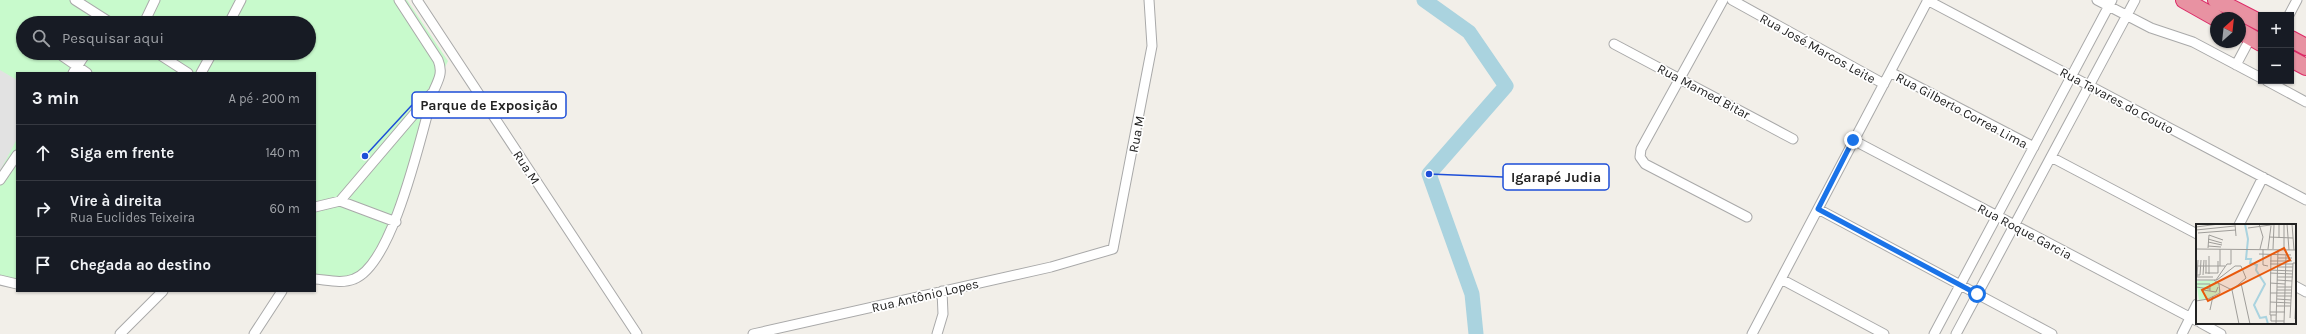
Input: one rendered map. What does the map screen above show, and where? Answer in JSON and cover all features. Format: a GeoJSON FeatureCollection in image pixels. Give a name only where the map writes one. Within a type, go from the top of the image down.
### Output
{"type":"FeatureCollection","features":[{"type":"Feature","properties":{"kind":"highway"},"geometry":{"type":"LineString","coordinates":[[2184,0],[2201,5],[2210,13]]}},
{"type":"Feature","properties":{"kind":"highway"},"geometry":{"type":"LineString","coordinates":[[2216,0],[2258,22]]}},
{"type":"Feature","properties":{"kind":"highway"},"geometry":{"type":"LineString","coordinates":[[2294,41],[2306,47]]}},
{"type":"Feature","properties":{"kind":"street"},"geometry":{"type":"LineString","coordinates":[[75,0],[99,16]]}},
{"type":"Feature","properties":{"kind":"street"},"geometry":{"type":"LineString","coordinates":[[148,16],[156,0]]}},
{"type":"Feature","properties":{"kind":"street"},"geometry":{"type":"LineString","coordinates":[[233,16],[241,0]]}},
{"type":"Feature","properties":{"kind":"street"},"geometry":{"type":"LineString","coordinates":[[316,279],[345,281],[364,274],[378,256],[396,222],[434,90],[440,77],[441,68],[438,60],[399,0]]}},
{"type":"Feature","properties":{"kind":"street","name":"Rua M"},"geometry":{"type":"LineString","coordinates":[[417,0],[637,334]]}},
{"type":"Feature","properties":{"kind":"street","name":"Rua M"},"geometry":{"type":"LineString","coordinates":[[1096,255],[1113,249],[1117,232],[1152,46],[1149,0]]}},
{"type":"Feature","properties":{"kind":"street"},"geometry":{"type":"LineString","coordinates":[[1723,0],[1639,153],[1642,162],[1747,217]]}},
{"type":"Feature","properties":{"kind":"street","name":"Rua José Marcos Leite"},"geometry":{"type":"LineString","coordinates":[[1732,0],[1884,84]]}},
{"type":"Feature","properties":{"kind":"street"},"geometry":{"type":"LineString","coordinates":[[1752,334],[1928,0]]}},
{"type":"Feature","properties":{"kind":"street","name":"Rua Tavares do Couto"},"geometry":{"type":"LineString","coordinates":[[1928,0],[2306,200]]}},
{"type":"Feature","properties":{"kind":"street"},"geometry":{"type":"LineString","coordinates":[[2097,0],[2110,3],[2126,16],[2151,28],[2193,42],[2258,76]]}},
{"type":"Feature","properties":{"kind":"street"},"geometry":{"type":"LineString","coordinates":[[1956,334],[2135,0]]}},
{"type":"Feature","properties":{"kind":"street"},"geometry":{"type":"LineString","coordinates":[[2291,12],[2298,0]]}},
{"type":"Feature","properties":{"kind":"street"},"geometry":{"type":"LineString","coordinates":[[1934,334],[2110,3]]}},
{"type":"Feature","properties":{"kind":"street"},"geometry":{"type":"LineString","coordinates":[[2236,65],[2251,37]]}},
{"type":"Feature","properties":{"kind":"street","name":"Rua Mamed Bitar"},"geometry":{"type":"LineString","coordinates":[[1614,44],[1793,139]]}},
{"type":"Feature","properties":{"kind":"street"},"geometry":{"type":"LineString","coordinates":[[65,60],[75,70],[81,60]]}},
{"type":"Feature","properties":{"kind":"street"},"geometry":{"type":"LineString","coordinates":[[168,60],[186,72]]}},
{"type":"Feature","properties":{"kind":"street"},"geometry":{"type":"LineString","coordinates":[[202,72],[208,60]]}},
{"type":"Feature","properties":{"kind":"street","name":"Rua Gilberto Correa Lima"},"geometry":{"type":"LineString","coordinates":[[1890,72],[2034,147]]}},
{"type":"Feature","properties":{"kind":"street"},"geometry":{"type":"LineString","coordinates":[[2273,84],[2306,102]]}},
{"type":"Feature","properties":{"kind":"street"},"geometry":{"type":"LineString","coordinates":[[340,201],[434,90]]}},
{"type":"Feature","properties":{"kind":"street","name":"Rua Roque Garcia"},"geometry":{"type":"LineString","coordinates":[[1853,140],[2193,319]]}},
{"type":"Feature","properties":{"kind":"street"},"geometry":{"type":"LineString","coordinates":[[0,180],[16,156]]}},
{"type":"Feature","properties":{"kind":"street"},"geometry":{"type":"LineString","coordinates":[[2051,157],[2196,233]]}},
{"type":"Feature","properties":{"kind":"street"},"geometry":{"type":"LineString","coordinates":[[2240,224],[2263,177]]}},
{"type":"Feature","properties":{"kind":"street"},"geometry":{"type":"LineString","coordinates":[[316,207],[340,201],[396,222]]}},
{"type":"Feature","properties":{"kind":"street"},"geometry":{"type":"LineString","coordinates":[[1818,209],[2052,334]]}},
{"type":"Feature","properties":{"kind":"street","name":"Rua Antônio Lopes"},"geometry":{"type":"LineString","coordinates":[[753,334],[1096,255]]}},
{"type":"Feature","properties":{"kind":"street"},"geometry":{"type":"LineString","coordinates":[[1781,279],[1884,334]]}},
{"type":"Feature","properties":{"kind":"street"},"geometry":{"type":"LineString","coordinates":[[0,280],[16,284]]}},
{"type":"Feature","properties":{"kind":"street"},"geometry":{"type":"LineString","coordinates":[[2296,287],[2306,292]]}},
{"type":"Feature","properties":{"kind":"street"},"geometry":{"type":"LineString","coordinates":[[937,334],[942,314],[942,291]]}},
{"type":"Feature","properties":{"kind":"street"},"geometry":{"type":"LineString","coordinates":[[120,334],[162,292]]}},
{"type":"Feature","properties":{"kind":"street"},"geometry":{"type":"LineString","coordinates":[[254,334],[281,292]]}},
{"type":"Feature","properties":{"kind":"street"},"geometry":{"type":"LineString","coordinates":[[2182,334],[2193,319],[2196,308]]}},
{"type":"Feature","properties":{"kind":"street"},"geometry":{"type":"LineString","coordinates":[[2202,324],[2221,334]]}},
{"type":"Feature","properties":{"kind":"green space"},"geometry":{"type":"Polygon","coordinates":[[[0,0],[407,0],[448,61],[434,90],[396,222],[378,256],[354,279],[316,279],[316,72],[16,72],[16,284],[0,280],[0,0]]]}},
{"type":"Feature","properties":{"kind":"shaded area"},"geometry":{"type":"Polygon","coordinates":[[[0,70],[16,79],[16,141],[0,171],[0,70]]]}},
{"type":"Feature","properties":{"kind":"waterway"},"geometry":{"type":"LineString","coordinates":[[1424,0],[1469,32],[1506,86],[1429,174],[1472,294],[1476,334]]}},
{"type":"Feature","properties":{"kind":"place","name":"Parque de Exposição"},"geometry":{"type":"Point","coordinates":[365,156]}},
{"type":"Feature","properties":{"kind":"place","name":"Igarapé Judia"},"geometry":{"type":"Point","coordinates":[1429,174]}},
{"type":"Feature","properties":{"kind":"route"},"geometry":{"type":"LineString","coordinates":[[1853,140],[1818,209],[1977,294]]}}]}
